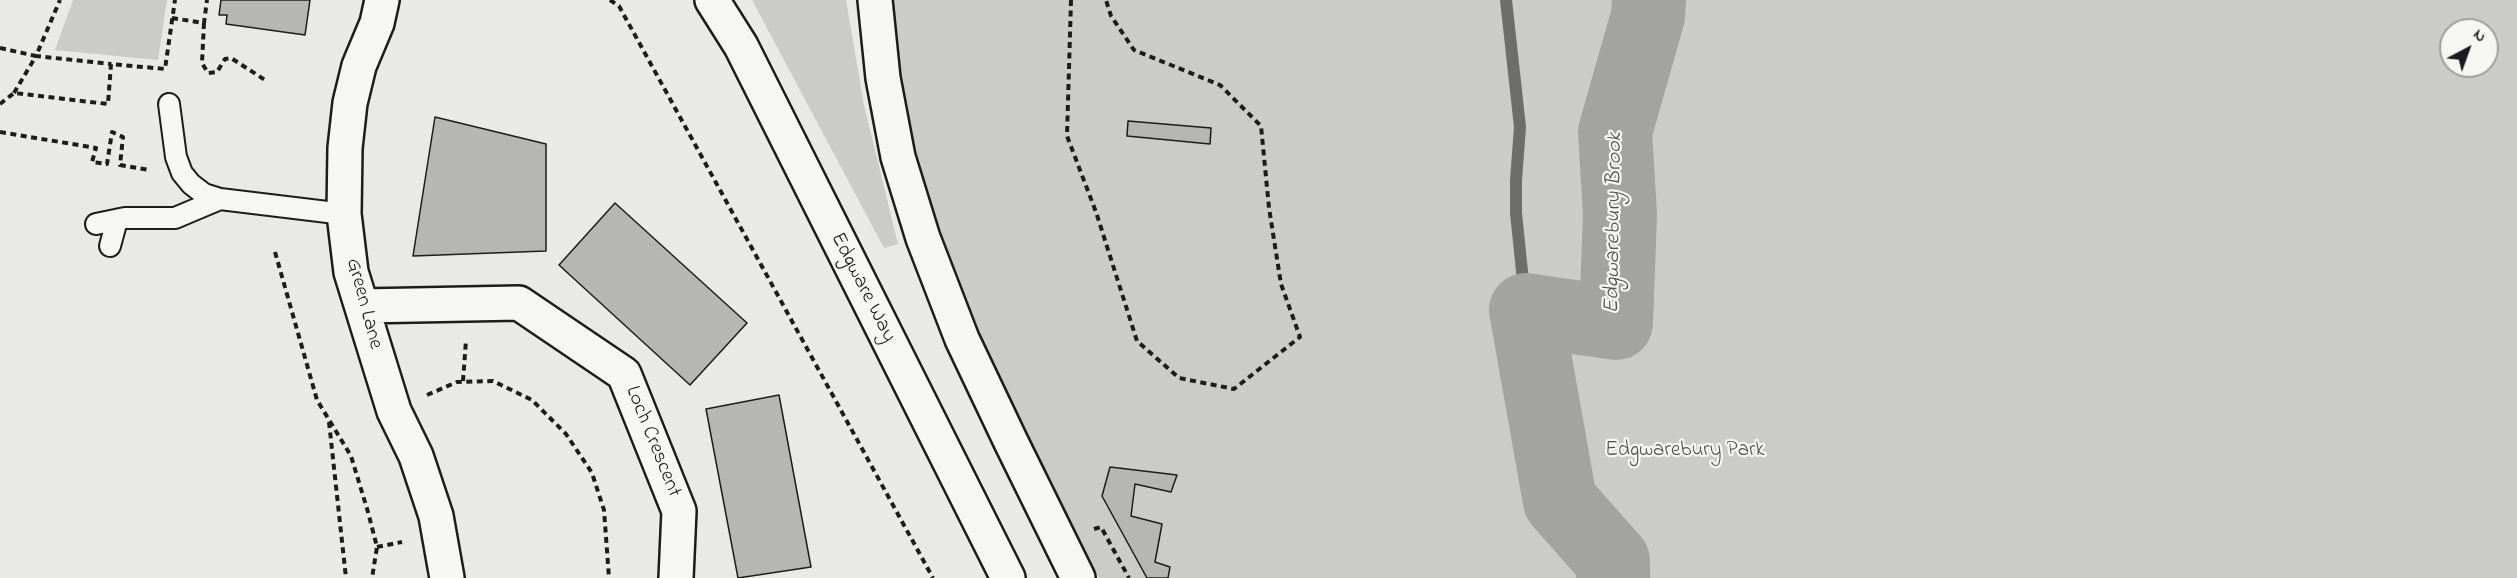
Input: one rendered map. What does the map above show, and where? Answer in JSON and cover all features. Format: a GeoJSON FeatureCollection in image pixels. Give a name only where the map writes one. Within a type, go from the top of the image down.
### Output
{"type":"FeatureCollection","features":[{"type":"Feature","properties":{"kind":"main road","name":"Green Lane"},"geometry":{"type":"LineString","coordinates":[[401,0],[380,12],[359,66],[350,103],[345,148],[344,214],[351,272],[394,411],[417,456],[436,516],[447,578]]}},
{"type":"Feature","properties":{"kind":"main road","name":"Edgware Way"},"geometry":{"type":"LineString","coordinates":[[712,0],[741,46],[1008,578]]}},
{"type":"Feature","properties":{"kind":"main road"},"geometry":{"type":"LineString","coordinates":[[875,0],[882,78],[898,157],[923,238],[962,339],[1078,578]]}},
{"type":"Feature","properties":{"kind":"main road","name":"Loch Crescent"},"geometry":{"type":"LineString","coordinates":[[362,306],[519,303],[624,374],[679,511],[676,578]]}},
{"type":"Feature","properties":{"kind":"lane"},"geometry":{"type":"LineString","coordinates":[[169,104],[176,157],[182,173],[204,194],[220,200],[344,214]]}},
{"type":"Feature","properties":{"kind":"lane"},"geometry":{"type":"LineString","coordinates":[[96,224],[117,220],[175,218],[220,200]]}},
{"type":"Feature","properties":{"kind":"lane"},"geometry":{"type":"LineString","coordinates":[[110,246],[117,220]]}},
{"type":"Feature","properties":{"kind":"path"},"geometry":{"type":"LineString","coordinates":[[0,104],[14,93],[36,56],[60,0]]}},
{"type":"Feature","properties":{"kind":"path"},"geometry":{"type":"LineString","coordinates":[[0,48],[36,56],[165,69],[175,0]]}},
{"type":"Feature","properties":{"kind":"path"},"geometry":{"type":"LineString","coordinates":[[207,0],[202,63],[208,73],[218,72],[225,59],[231,58],[265,80]]}},
{"type":"Feature","properties":{"kind":"path"},"geometry":{"type":"LineString","coordinates":[[610,0],[619,6],[933,578]]}},
{"type":"Feature","properties":{"kind":"path"},"geometry":{"type":"LineString","coordinates":[[1071,0],[1067,135],[1096,212],[1137,341],[1179,378],[1234,389],[1300,337],[1281,284],[1269,208],[1261,126],[1220,85],[1134,50],[1111,16],[1106,0]]}},
{"type":"Feature","properties":{"kind":"path"},"geometry":{"type":"LineString","coordinates":[[172,18],[204,23]]}},
{"type":"Feature","properties":{"kind":"path"},"geometry":{"type":"LineString","coordinates":[[14,93],[108,104],[111,64]]}},
{"type":"Feature","properties":{"kind":"path"},"geometry":{"type":"LineString","coordinates":[[0,132],[96,148],[92,162],[107,164],[112,132],[123,136],[120,165],[153,171]]}},
{"type":"Feature","properties":{"kind":"path"},"geometry":{"type":"LineString","coordinates":[[275,252],[317,400],[351,456],[377,547],[372,578]]}},
{"type":"Feature","properties":{"kind":"path"},"geometry":{"type":"LineString","coordinates":[[394,411],[457,382],[493,381],[532,400],[566,434],[592,473],[604,510],[609,578]]}},
{"type":"Feature","properties":{"kind":"path"},"geometry":{"type":"LineString","coordinates":[[328,418],[346,578]]}},
{"type":"Feature","properties":{"kind":"path"},"geometry":{"type":"LineString","coordinates":[[377,547],[398,543]]}},
{"type":"Feature","properties":{"kind":"green space"},"geometry":{"type":"Polygon","coordinates":[[[73,0],[167,0],[158,60],[55,50],[73,0]]]}},
{"type":"Feature","properties":{"kind":"green space"},"geometry":{"type":"Polygon","coordinates":[[[752,0],[846,0],[864,105],[898,244],[884,248],[752,0]]]}},
{"type":"Feature","properties":{"kind":"green space","name":"Edgwarebury Park"},"geometry":{"type":"Polygon","coordinates":[[[891,0],[2517,0],[2517,578],[1099,578],[1011,442],[898,157],[891,0]]]}},
{"type":"Feature","properties":{"kind":"building"},"geometry":{"type":"Polygon","coordinates":[[[221,0],[310,0],[305,35],[226,24],[227,15],[219,15],[221,0]]]}},
{"type":"Feature","properties":{"kind":"building"},"geometry":{"type":"Polygon","coordinates":[[[435,117],[546,144],[546,251],[413,256],[435,117]]]}},
{"type":"Feature","properties":{"kind":"building"},"geometry":{"type":"Polygon","coordinates":[[[1128,121],[1211,128],[1210,144],[1127,136],[1128,121]]]}},
{"type":"Feature","properties":{"kind":"building"},"geometry":{"type":"Polygon","coordinates":[[[615,203],[747,323],[690,385],[559,265],[615,203]]]}},
{"type":"Feature","properties":{"kind":"building"},"geometry":{"type":"Polygon","coordinates":[[[779,395],[811,567],[738,578],[706,409],[779,395]]]}},
{"type":"Feature","properties":{"kind":"building"},"geometry":{"type":"Polygon","coordinates":[[[1110,467],[1177,475],[1171,492],[1135,484],[1131,516],[1162,524],[1155,562],[1170,567],[1168,578],[1147,578],[1102,496],[1110,467]]]}},
{"type":"Feature","properties":{"kind":"waterway"},"geometry":{"type":"LineString","coordinates":[[1506,0],[1520,127],[1516,213],[1526,310]]}},
{"type":"Feature","properties":{"kind":"waterway","name":"Edgwarebury Brook"},"geometry":{"type":"LineString","coordinates":[[1613,578],[1613,561],[1560,501],[1526,310],[1616,323],[1620,214],[1615,132],[1648,16],[1649,0]]}}]}
